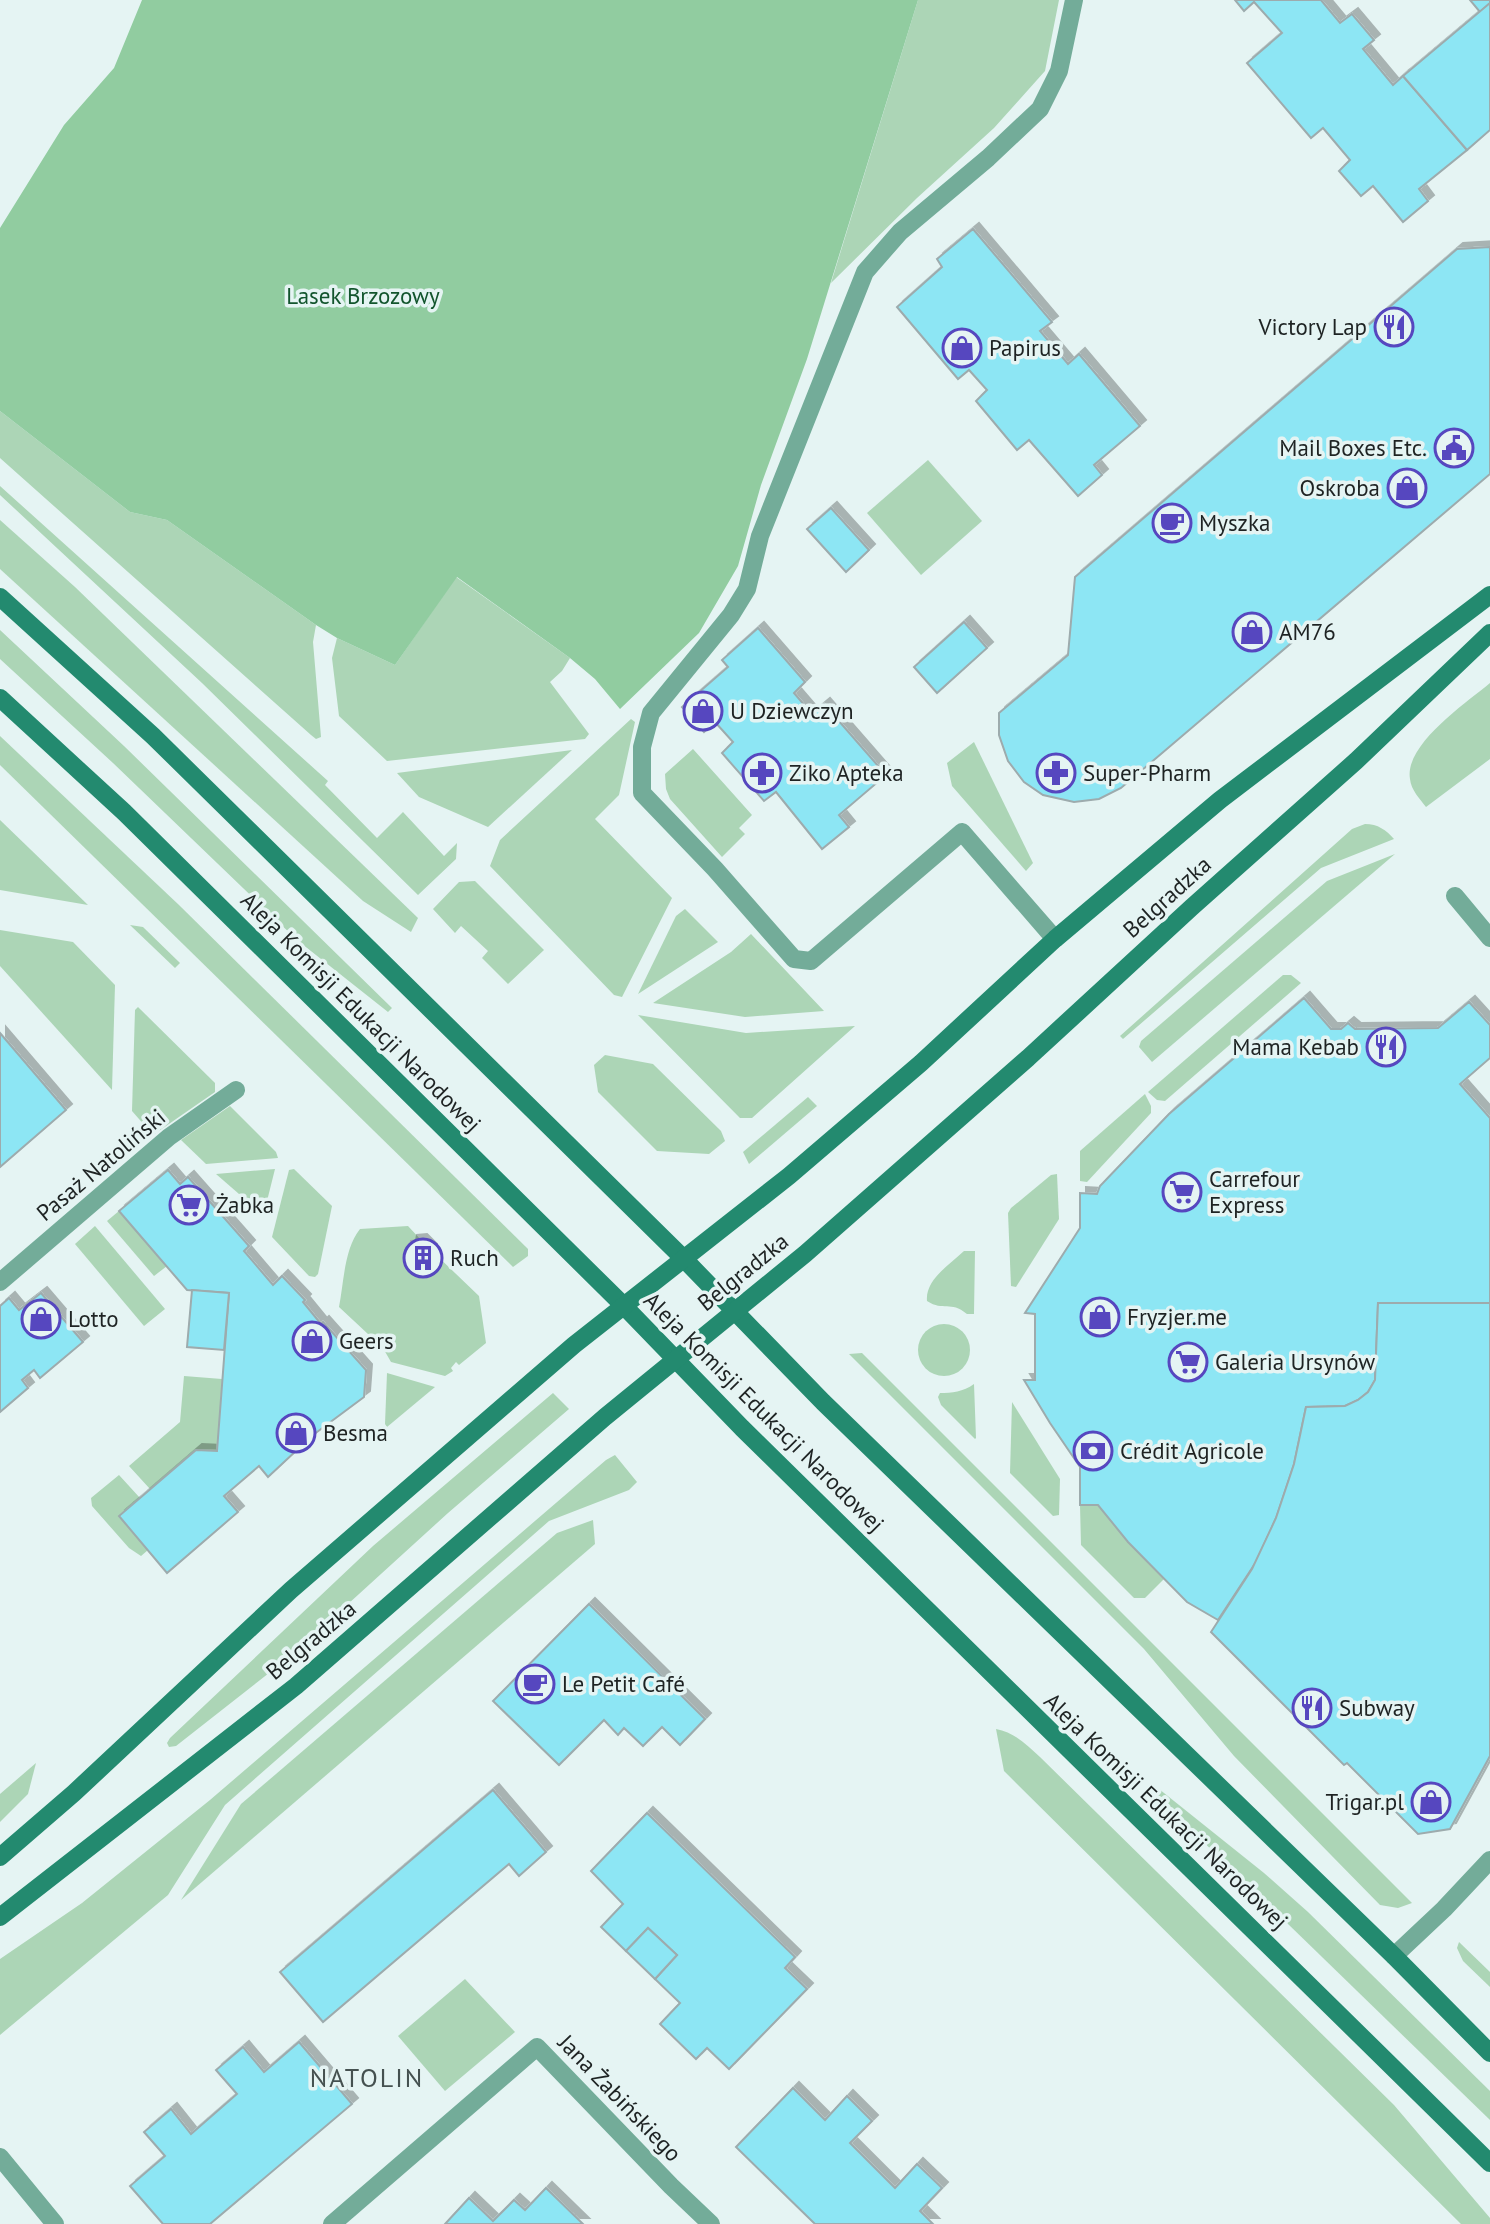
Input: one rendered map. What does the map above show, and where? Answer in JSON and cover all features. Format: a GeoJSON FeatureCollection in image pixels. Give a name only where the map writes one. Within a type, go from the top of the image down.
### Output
{"type":"FeatureCollection","features":[{"type":"Feature","properties":{"kind":"street"},"geometry":{"type":"LineString","coordinates":[[1055,939],[962,832],[811,961],[794,959],[715,869],[642,793],[642,747],[651,713],[731,615],[747,589],[760,536],[865,272],[900,232],[988,158],[1040,109],[1059,71],[1074,0]]}},
{"type":"Feature","properties":{"kind":"street","name":"Belgradzka"},"geometry":{"type":"LineString","coordinates":[[0,1857],[74,1793],[291,1590],[575,1345],[758,1202],[901,1080],[1055,939],[1220,800],[1490,594]]}},
{"type":"Feature","properties":{"kind":"street"},"geometry":{"type":"LineString","coordinates":[[0,597],[153,736],[684,1259],[823,1402],[1394,1956],[1490,2053]]}},
{"type":"Feature","properties":{"kind":"street","name":"Belgradzka"},"geometry":{"type":"LineString","coordinates":[[0,1917],[296,1686],[605,1417],[805,1254],[1028,1058],[1192,906],[1356,761],[1490,633]]}},
{"type":"Feature","properties":{"kind":"street","name":"Aleja Komisji Edukacji Narodowej"},"geometry":{"type":"LineString","coordinates":[[0,698],[124,812],[623,1305],[742,1428],[1490,2163]]}},
{"type":"Feature","properties":{"kind":"street"},"geometry":{"type":"LineString","coordinates":[[1455,896],[1490,939]]}},
{"type":"Feature","properties":{"kind":"street","name":"Pasaż Natoliński"},"geometry":{"type":"LineString","coordinates":[[0,1282],[169,1138],[236,1090]]}},
{"type":"Feature","properties":{"kind":"street"},"geometry":{"type":"LineString","coordinates":[[1394,1956],[1444,1909],[1490,1860]]}},
{"type":"Feature","properties":{"kind":"street","name":"Jana Żabińskiego"},"geometry":{"type":"LineString","coordinates":[[332,2224],[537,2047],[711,2224]]}},
{"type":"Feature","properties":{"kind":"street"},"geometry":{"type":"LineString","coordinates":[[0,2157],[55,2224]]}},
{"type":"Feature","properties":{"kind":"green space","name":"Lasek Brzozowy"},"geometry":{"type":"Polygon","coordinates":[[[142,0],[918,0],[807,359],[761,485],[738,566],[699,633],[620,709],[595,679],[570,658],[457,577],[395,665],[337,638],[167,520],[130,512],[0,411],[0,228],[64,125],[114,68],[142,0]]]}},
{"type":"Feature","properties":{"kind":"green space"},"geometry":{"type":"Polygon","coordinates":[[[918,0],[1059,0],[1045,71],[994,128],[917,198],[831,283],[918,0]]]}},
{"type":"Feature","properties":{"kind":"green space"},"geometry":{"type":"Polygon","coordinates":[[[0,411],[130,512],[167,520],[316,625],[313,642],[321,737],[316,739],[311,735],[0,458],[0,411]]]}},
{"type":"Feature","properties":{"kind":"green space"},"geometry":{"type":"Polygon","coordinates":[[[928,460],[982,521],[921,575],[867,513],[928,460]]]}},
{"type":"Feature","properties":{"kind":"green space"},"geometry":{"type":"Polygon","coordinates":[[[0,486],[328,781],[325,785],[377,838],[403,812],[444,856],[457,843],[456,859],[418,895],[202,683],[0,495],[0,486]]]}},
{"type":"Feature","properties":{"kind":"green space"},"geometry":{"type":"Polygon","coordinates":[[[0,520],[75,587],[418,918],[411,932],[363,901],[0,569],[0,520]]]}},
{"type":"Feature","properties":{"kind":"green space"},"geometry":{"type":"Polygon","coordinates":[[[456,577],[570,658],[562,671],[550,682],[589,734],[585,739],[387,761],[339,716],[332,658],[337,638],[395,665],[456,577]]]}},
{"type":"Feature","properties":{"kind":"green space"},"geometry":{"type":"Polygon","coordinates":[[[0,630],[124,746],[392,1008],[388,1012],[297,940],[113,763],[0,659],[0,630]]]}},
{"type":"Feature","properties":{"kind":"green space"},"geometry":{"type":"Polygon","coordinates":[[[1490,683],[1490,759],[1426,807],[1414,791],[1410,779],[1411,766],[1417,752],[1439,726],[1490,683]]]}},
{"type":"Feature","properties":{"kind":"green space"},"geometry":{"type":"Polygon","coordinates":[[[631,719],[635,722],[619,795],[595,819],[672,898],[622,997],[614,995],[490,866],[500,840],[631,719]]]}},
{"type":"Feature","properties":{"kind":"green space"},"geometry":{"type":"Polygon","coordinates":[[[0,736],[179,905],[528,1249],[528,1256],[513,1267],[0,765],[0,736]]]}},
{"type":"Feature","properties":{"kind":"green space"},"geometry":{"type":"Polygon","coordinates":[[[974,742],[1033,863],[1026,871],[952,786],[947,763],[974,742]]]}},
{"type":"Feature","properties":{"kind":"green space"},"geometry":{"type":"Polygon","coordinates":[[[693,749],[752,815],[739,828],[745,834],[722,857],[670,799],[666,789],[665,774],[693,749]]]}},
{"type":"Feature","properties":{"kind":"green space"},"geometry":{"type":"Polygon","coordinates":[[[572,750],[488,827],[419,797],[397,773],[572,750]]]}},
{"type":"Feature","properties":{"kind":"green space"},"geometry":{"type":"Polygon","coordinates":[[[0,820],[88,905],[0,890],[0,820]]]}},
{"type":"Feature","properties":{"kind":"green space"},"geometry":{"type":"Polygon","coordinates":[[[1365,824],[1381,828],[1394,839],[1321,868],[1123,1039],[1120,1036],[1352,829],[1365,824]]]}},
{"type":"Feature","properties":{"kind":"green space"},"geometry":{"type":"Polygon","coordinates":[[[1395,854],[1152,1062],[1139,1047],[1141,1041],[1327,881],[1395,854]]]}},
{"type":"Feature","properties":{"kind":"green space"},"geometry":{"type":"Polygon","coordinates":[[[475,881],[544,950],[508,984],[482,958],[488,951],[461,926],[455,933],[433,909],[459,882],[475,881]]]}},
{"type":"Feature","properties":{"kind":"green space"},"geometry":{"type":"Polygon","coordinates":[[[685,909],[718,942],[638,994],[676,916],[685,909]]]}},
{"type":"Feature","properties":{"kind":"green space"},"geometry":{"type":"Polygon","coordinates":[[[130,925],[143,927],[180,963],[175,968],[130,925]]]}},
{"type":"Feature","properties":{"kind":"green space"},"geometry":{"type":"Polygon","coordinates":[[[0,930],[73,942],[115,985],[112,1090],[0,966],[0,930]]]}},
{"type":"Feature","properties":{"kind":"green space"},"geometry":{"type":"Polygon","coordinates":[[[751,934],[824,1011],[745,1017],[653,1003],[731,952],[751,934]]]}},
{"type":"Feature","properties":{"kind":"green space"},"geometry":{"type":"Polygon","coordinates":[[[1283,975],[1291,975],[1301,983],[1165,1101],[1157,1100],[1148,1092],[1283,975]]]}},
{"type":"Feature","properties":{"kind":"green space"},"geometry":{"type":"Polygon","coordinates":[[[138,1007],[215,1083],[215,1092],[153,1135],[132,1111],[135,1010],[138,1007]]]}},
{"type":"Feature","properties":{"kind":"green space"},"geometry":{"type":"Polygon","coordinates":[[[638,1015],[746,1033],[855,1026],[752,1118],[740,1118],[638,1015]]]}},
{"type":"Feature","properties":{"kind":"green space"},"geometry":{"type":"Polygon","coordinates":[[[605,1055],[653,1064],[721,1131],[725,1141],[709,1154],[657,1151],[598,1092],[594,1065],[605,1055]]]}},
{"type":"Feature","properties":{"kind":"green space"},"geometry":{"type":"Polygon","coordinates":[[[1145,1094],[1151,1106],[1151,1113],[1087,1182],[1080,1181],[1080,1151],[1145,1094]]]}},
{"type":"Feature","properties":{"kind":"green space"},"geometry":{"type":"Polygon","coordinates":[[[808,1097],[817,1106],[749,1164],[743,1152],[808,1097]]]}},
{"type":"Feature","properties":{"kind":"green space"},"geometry":{"type":"Polygon","coordinates":[[[230,1106],[276,1152],[278,1158],[206,1164],[181,1140],[230,1106]]]}},
{"type":"Feature","properties":{"kind":"green space"},"geometry":{"type":"Polygon","coordinates":[[[275,1169],[265,1209],[261,1213],[216,1174],[275,1169]]]}},
{"type":"Feature","properties":{"kind":"green space"},"geometry":{"type":"Polygon","coordinates":[[[294,1169],[332,1206],[318,1274],[315,1277],[309,1276],[272,1237],[289,1170],[294,1169]]]}},
{"type":"Feature","properties":{"kind":"green space"},"geometry":{"type":"Polygon","coordinates":[[[1057,1174],[1059,1219],[1016,1287],[1011,1286],[1008,1213],[1051,1175],[1057,1174]]]}},
{"type":"Feature","properties":{"kind":"green space"},"geometry":{"type":"Polygon","coordinates":[[[119,1211],[167,1266],[154,1276],[107,1221],[119,1211]]]}},
{"type":"Feature","properties":{"kind":"green space"},"geometry":{"type":"Polygon","coordinates":[[[95,1226],[165,1309],[144,1326],[75,1244],[95,1226]]]}},
{"type":"Feature","properties":{"kind":"green space"},"geometry":{"type":"Polygon","coordinates":[[[408,1226],[421,1240],[411,1241],[409,1252],[421,1264],[430,1264],[431,1250],[479,1296],[486,1343],[459,1365],[456,1362],[451,1368],[453,1371],[445,1376],[391,1362],[383,1348],[339,1307],[345,1266],[360,1229],[408,1226]]]}},
{"type":"Feature","properties":{"kind":"green space"},"geometry":{"type":"Polygon","coordinates":[[[964,1251],[975,1251],[974,1314],[927,1301],[927,1293],[934,1280],[964,1251]]]}},
{"type":"Feature","properties":{"kind":"green space"},"geometry":{"type":"Polygon","coordinates":[[[944,1324],[954,1326],[962,1332],[968,1340],[968,1360],[962,1368],[954,1374],[944,1376],[934,1374],[926,1368],[920,1360],[918,1350],[920,1340],[926,1332],[934,1326],[944,1324]]]}},
{"type":"Feature","properties":{"kind":"green space"},"geometry":{"type":"Polygon","coordinates":[[[862,1353],[1412,1903],[1398,1908],[1380,1905],[1234,1756],[1144,1649],[849,1354],[862,1353]]]}},
{"type":"Feature","properties":{"kind":"green space"},"geometry":{"type":"Polygon","coordinates":[[[387,1373],[435,1387],[387,1427],[385,1424],[387,1373]]]}},
{"type":"Feature","properties":{"kind":"green space"},"geometry":{"type":"Polygon","coordinates":[[[184,1376],[222,1379],[217,1451],[196,1450],[150,1489],[129,1466],[180,1422],[184,1376]]]}},
{"type":"Feature","properties":{"kind":"green space"},"geometry":{"type":"Polygon","coordinates":[[[974,1384],[975,1439],[941,1405],[938,1397],[940,1393],[957,1392],[974,1384]]]}},
{"type":"Feature","properties":{"kind":"green space"},"geometry":{"type":"Polygon","coordinates":[[[553,1393],[569,1409],[448,1513],[292,1655],[176,1746],[169,1747],[167,1743],[170,1738],[373,1546],[553,1393]]]}},
{"type":"Feature","properties":{"kind":"green space"},"geometry":{"type":"Polygon","coordinates":[[[1012,1402],[1060,1479],[1059,1515],[1053,1516],[1010,1473],[1012,1402]]]}},
{"type":"Feature","properties":{"kind":"green space"},"geometry":{"type":"Polygon","coordinates":[[[615,1455],[637,1482],[629,1490],[549,1521],[225,1805],[168,1895],[0,2035],[0,1959],[82,1903],[210,1800],[615,1455]]]}},
{"type":"Feature","properties":{"kind":"green space"},"geometry":{"type":"Polygon","coordinates":[[[119,1475],[140,1498],[119,1516],[148,1550],[141,1556],[129,1548],[92,1506],[91,1498],[119,1475]]]}},
{"type":"Feature","properties":{"kind":"green space"},"geometry":{"type":"Polygon","coordinates":[[[1080,1505],[1098,1505],[1128,1542],[1164,1579],[1145,1598],[1134,1598],[1081,1545],[1080,1505]]]}},
{"type":"Feature","properties":{"kind":"green space"},"geometry":{"type":"Polygon","coordinates":[[[593,1520],[595,1544],[181,1900],[241,1804],[557,1533],[593,1520]]]}},
{"type":"Feature","properties":{"kind":"green space"},"geometry":{"type":"Polygon","coordinates":[[[996,1729],[1014,1736],[1040,1757],[1394,2105],[1490,2218],[1490,2224],[1461,2224],[1004,1771],[996,1729]]]}},
{"type":"Feature","properties":{"kind":"green space"},"geometry":{"type":"Polygon","coordinates":[[[36,1763],[28,1794],[0,1822],[0,1794],[36,1763]]]}},
{"type":"Feature","properties":{"kind":"green space"},"geometry":{"type":"Polygon","coordinates":[[[1159,1789],[1308,1912],[1490,2091],[1490,2120],[1154,1794],[1159,1789]]]}},
{"type":"Feature","properties":{"kind":"green space"},"geometry":{"type":"Polygon","coordinates":[[[1459,1942],[1490,1972],[1490,1987],[1463,1961],[1457,1948],[1459,1942]]]}},
{"type":"Feature","properties":{"kind":"green space"},"geometry":{"type":"Polygon","coordinates":[[[465,1979],[515,2032],[445,2091],[398,2036],[465,1979]]]}},
{"type":"Feature","properties":{"kind":"building"},"geometry":{"type":"Polygon","coordinates":[[[1235,0],[1321,0],[1340,23],[1352,14],[1374,40],[1363,49],[1393,85],[1403,76],[1467,150],[1419,189],[1428,201],[1403,222],[1373,186],[1361,196],[1339,171],[1350,160],[1323,128],[1311,138],[1247,63],[1282,33],[1254,2],[1244,11],[1235,0]]]}},
{"type":"Feature","properties":{"kind":"building"},"geometry":{"type":"Polygon","coordinates":[[[1470,0],[1490,0],[1490,3],[1480,12],[1470,0]]]}},
{"type":"Feature","properties":{"kind":"building"},"geometry":{"type":"Polygon","coordinates":[[[1490,3],[1490,130],[1467,150],[1403,76],[1490,3]]]}},
{"type":"Feature","properties":{"kind":"building"},"geometry":{"type":"Polygon","coordinates":[[[973,229],[1052,322],[1040,331],[1068,364],[1079,354],[1140,426],[1094,465],[1102,475],[1078,496],[1029,440],[1017,450],[976,401],[987,390],[969,370],[958,379],[897,307],[942,267],[937,259],[973,229]]]}},
{"type":"Feature","properties":{"kind":"building"},"geometry":{"type":"Polygon","coordinates":[[[1490,247],[1490,474],[1121,788],[1099,799],[1074,802],[1043,795],[1024,782],[1008,761],[999,735],[999,713],[1068,655],[1075,577],[1457,249],[1490,247]]]}},
{"type":"Feature","properties":{"kind":"building"},"geometry":{"type":"Polygon","coordinates":[[[831,508],[869,550],[846,572],[807,529],[831,508]]]}},
{"type":"Feature","properties":{"kind":"building"},"geometry":{"type":"Polygon","coordinates":[[[964,622],[987,648],[937,693],[914,667],[964,622]]]}},
{"type":"Feature","properties":{"kind":"building"},"geometry":{"type":"Polygon","coordinates":[[[758,628],[805,682],[794,693],[812,714],[824,704],[886,775],[839,815],[849,827],[822,849],[776,792],[764,801],[722,753],[733,742],[715,722],[704,732],[682,707],[728,667],[722,660],[758,628]]]}},
{"type":"Feature","properties":{"kind":"building"},"geometry":{"type":"Polygon","coordinates":[[[1304,998],[1331,1029],[1341,1029],[1348,1023],[1355,1029],[1438,1028],[1469,1002],[1490,1025],[1490,1058],[1460,1084],[1490,1118],[1490,1303],[1378,1303],[1375,1380],[1368,1392],[1345,1406],[1306,1407],[1294,1464],[1276,1518],[1256,1562],[1218,1620],[1187,1602],[1128,1542],[1098,1505],[1080,1505],[1080,1467],[1024,1380],[1035,1380],[1035,1314],[1025,1313],[1080,1228],[1080,1193],[1097,1194],[1100,1186],[1169,1114],[1304,998]]]}},
{"type":"Feature","properties":{"kind":"building"},"geometry":{"type":"Polygon","coordinates":[[[0,1033],[66,1110],[0,1167],[0,1033]]]}},
{"type":"Feature","properties":{"kind":"building"},"geometry":{"type":"Polygon","coordinates":[[[168,1170],[180,1184],[188,1177],[249,1246],[244,1251],[273,1285],[282,1276],[305,1300],[303,1302],[321,1324],[323,1322],[366,1370],[364,1397],[313,1435],[268,1477],[259,1466],[224,1496],[238,1512],[167,1573],[119,1516],[196,1450],[217,1451],[229,1293],[187,1290],[119,1211],[168,1170]]]}},
{"type":"Feature","properties":{"kind":"building","name":"Ruch"},"geometry":{"type":"Polygon","coordinates":[[[421,1240],[431,1250],[431,1265],[422,1264],[409,1252],[411,1241],[421,1240]]]}},
{"type":"Feature","properties":{"kind":"building"},"geometry":{"type":"Polygon","coordinates":[[[192,1290],[229,1293],[224,1350],[187,1347],[192,1290]]]}},
{"type":"Feature","properties":{"kind":"building"},"geometry":{"type":"Polygon","coordinates":[[[41,1293],[83,1342],[40,1378],[34,1370],[22,1380],[28,1388],[0,1412],[0,1306],[9,1298],[19,1310],[41,1293]]]}},
{"type":"Feature","properties":{"kind":"building"},"geometry":{"type":"Polygon","coordinates":[[[1378,1303],[1490,1303],[1490,1756],[1450,1829],[1418,1834],[1347,1763],[1344,1765],[1211,1632],[1252,1569],[1276,1518],[1294,1464],[1306,1407],[1345,1406],[1368,1392],[1375,1380],[1378,1303]]]}},
{"type":"Feature","properties":{"kind":"building"},"geometry":{"type":"Polygon","coordinates":[[[589,1604],[705,1719],[680,1745],[662,1727],[643,1746],[624,1728],[618,1735],[604,1720],[559,1765],[493,1701],[589,1604]]]}},
{"type":"Feature","properties":{"kind":"building"},"geometry":{"type":"Polygon","coordinates":[[[493,1790],[546,1852],[519,1876],[509,1864],[323,2022],[280,1972],[493,1790]]]}},
{"type":"Feature","properties":{"kind":"building"},"geometry":{"type":"Polygon","coordinates":[[[647,1813],[795,1957],[785,1968],[807,1989],[729,2069],[707,2048],[696,2059],[660,2024],[680,2003],[655,1979],[677,1955],[648,1928],[626,1951],[601,1927],[623,1904],[591,1871],[647,1813]]]}},
{"type":"Feature","properties":{"kind":"building"},"geometry":{"type":"Polygon","coordinates":[[[648,1928],[677,1955],[655,1979],[626,1951],[648,1928]]]}},
{"type":"Feature","properties":{"kind":"building"},"geometry":{"type":"Polygon","coordinates":[[[299,2042],[352,2104],[210,2224],[163,2224],[130,2186],[165,2156],[144,2132],[171,2109],[191,2134],[237,2094],[216,2070],[243,2047],[264,2072],[299,2042]]]}},
{"type":"Feature","properties":{"kind":"building"},"geometry":{"type":"Polygon","coordinates":[[[793,2088],[825,2120],[847,2096],[872,2121],[850,2143],[895,2188],[917,2164],[942,2188],[920,2211],[933,2224],[815,2224],[736,2147],[793,2088]]]}},
{"type":"Feature","properties":{"kind":"building"},"geometry":{"type":"Polygon","coordinates":[[[546,2188],[583,2224],[445,2224],[469,2198],[493,2221],[514,2200],[525,2210],[546,2188]]]}},
{"type":"Feature","properties":{"kind":"place","name":"Victory Lap"},"geometry":{"type":"Point","coordinates":[1394,327]}},
{"type":"Feature","properties":{"kind":"place","name":"Papirus"},"geometry":{"type":"Point","coordinates":[962,348]}},
{"type":"Feature","properties":{"kind":"place","name":"Mail Boxes Etc."},"geometry":{"type":"Point","coordinates":[1454,448]}},
{"type":"Feature","properties":{"kind":"place","name":"Oskroba"},"geometry":{"type":"Point","coordinates":[1407,488]}},
{"type":"Feature","properties":{"kind":"place","name":"Myszka"},"geometry":{"type":"Point","coordinates":[1172,523]}},
{"type":"Feature","properties":{"kind":"place","name":"AM76"},"geometry":{"type":"Point","coordinates":[1252,632]}},
{"type":"Feature","properties":{"kind":"place","name":"U Dziewczyn"},"geometry":{"type":"Point","coordinates":[703,711]}},
{"type":"Feature","properties":{"kind":"place","name":"Ziko Apteka"},"geometry":{"type":"Point","coordinates":[762,773]}},
{"type":"Feature","properties":{"kind":"place","name":"Super-Pharm"},"geometry":{"type":"Point","coordinates":[1056,773]}},
{"type":"Feature","properties":{"kind":"place","name":"Mama Kebab"},"geometry":{"type":"Point","coordinates":[1386,1047]}},
{"type":"Feature","properties":{"kind":"place","name":"Carrefour Express"},"geometry":{"type":"Point","coordinates":[1182,1192]}},
{"type":"Feature","properties":{"kind":"place","name":"Żabka"},"geometry":{"type":"Point","coordinates":[189,1205]}},
{"type":"Feature","properties":{"kind":"place","name":"Ruch"},"geometry":{"type":"Point","coordinates":[423,1258]}},
{"type":"Feature","properties":{"kind":"place","name":"Fryzjer.me"},"geometry":{"type":"Point","coordinates":[1100,1317]}},
{"type":"Feature","properties":{"kind":"place","name":"Lotto"},"geometry":{"type":"Point","coordinates":[41,1319]}},
{"type":"Feature","properties":{"kind":"place","name":"Geers"},"geometry":{"type":"Point","coordinates":[312,1341]}},
{"type":"Feature","properties":{"kind":"place","name":"Galeria Ursynów"},"geometry":{"type":"Point","coordinates":[1188,1362]}},
{"type":"Feature","properties":{"kind":"place","name":"Besma"},"geometry":{"type":"Point","coordinates":[296,1433]}},
{"type":"Feature","properties":{"kind":"place","name":"Crédit Agricole"},"geometry":{"type":"Point","coordinates":[1093,1451]}},
{"type":"Feature","properties":{"kind":"place","name":"Le Petit Café"},"geometry":{"type":"Point","coordinates":[535,1684]}},
{"type":"Feature","properties":{"kind":"place","name":"Subway"},"geometry":{"type":"Point","coordinates":[1312,1708]}},
{"type":"Feature","properties":{"kind":"place","name":"Trigar.pl"},"geometry":{"type":"Point","coordinates":[1431,1802]}},
{"type":"Feature","properties":{"kind":"district","name":"NATOLIN"},"geometry":{"type":"Point","coordinates":[367,2078]}}]}
